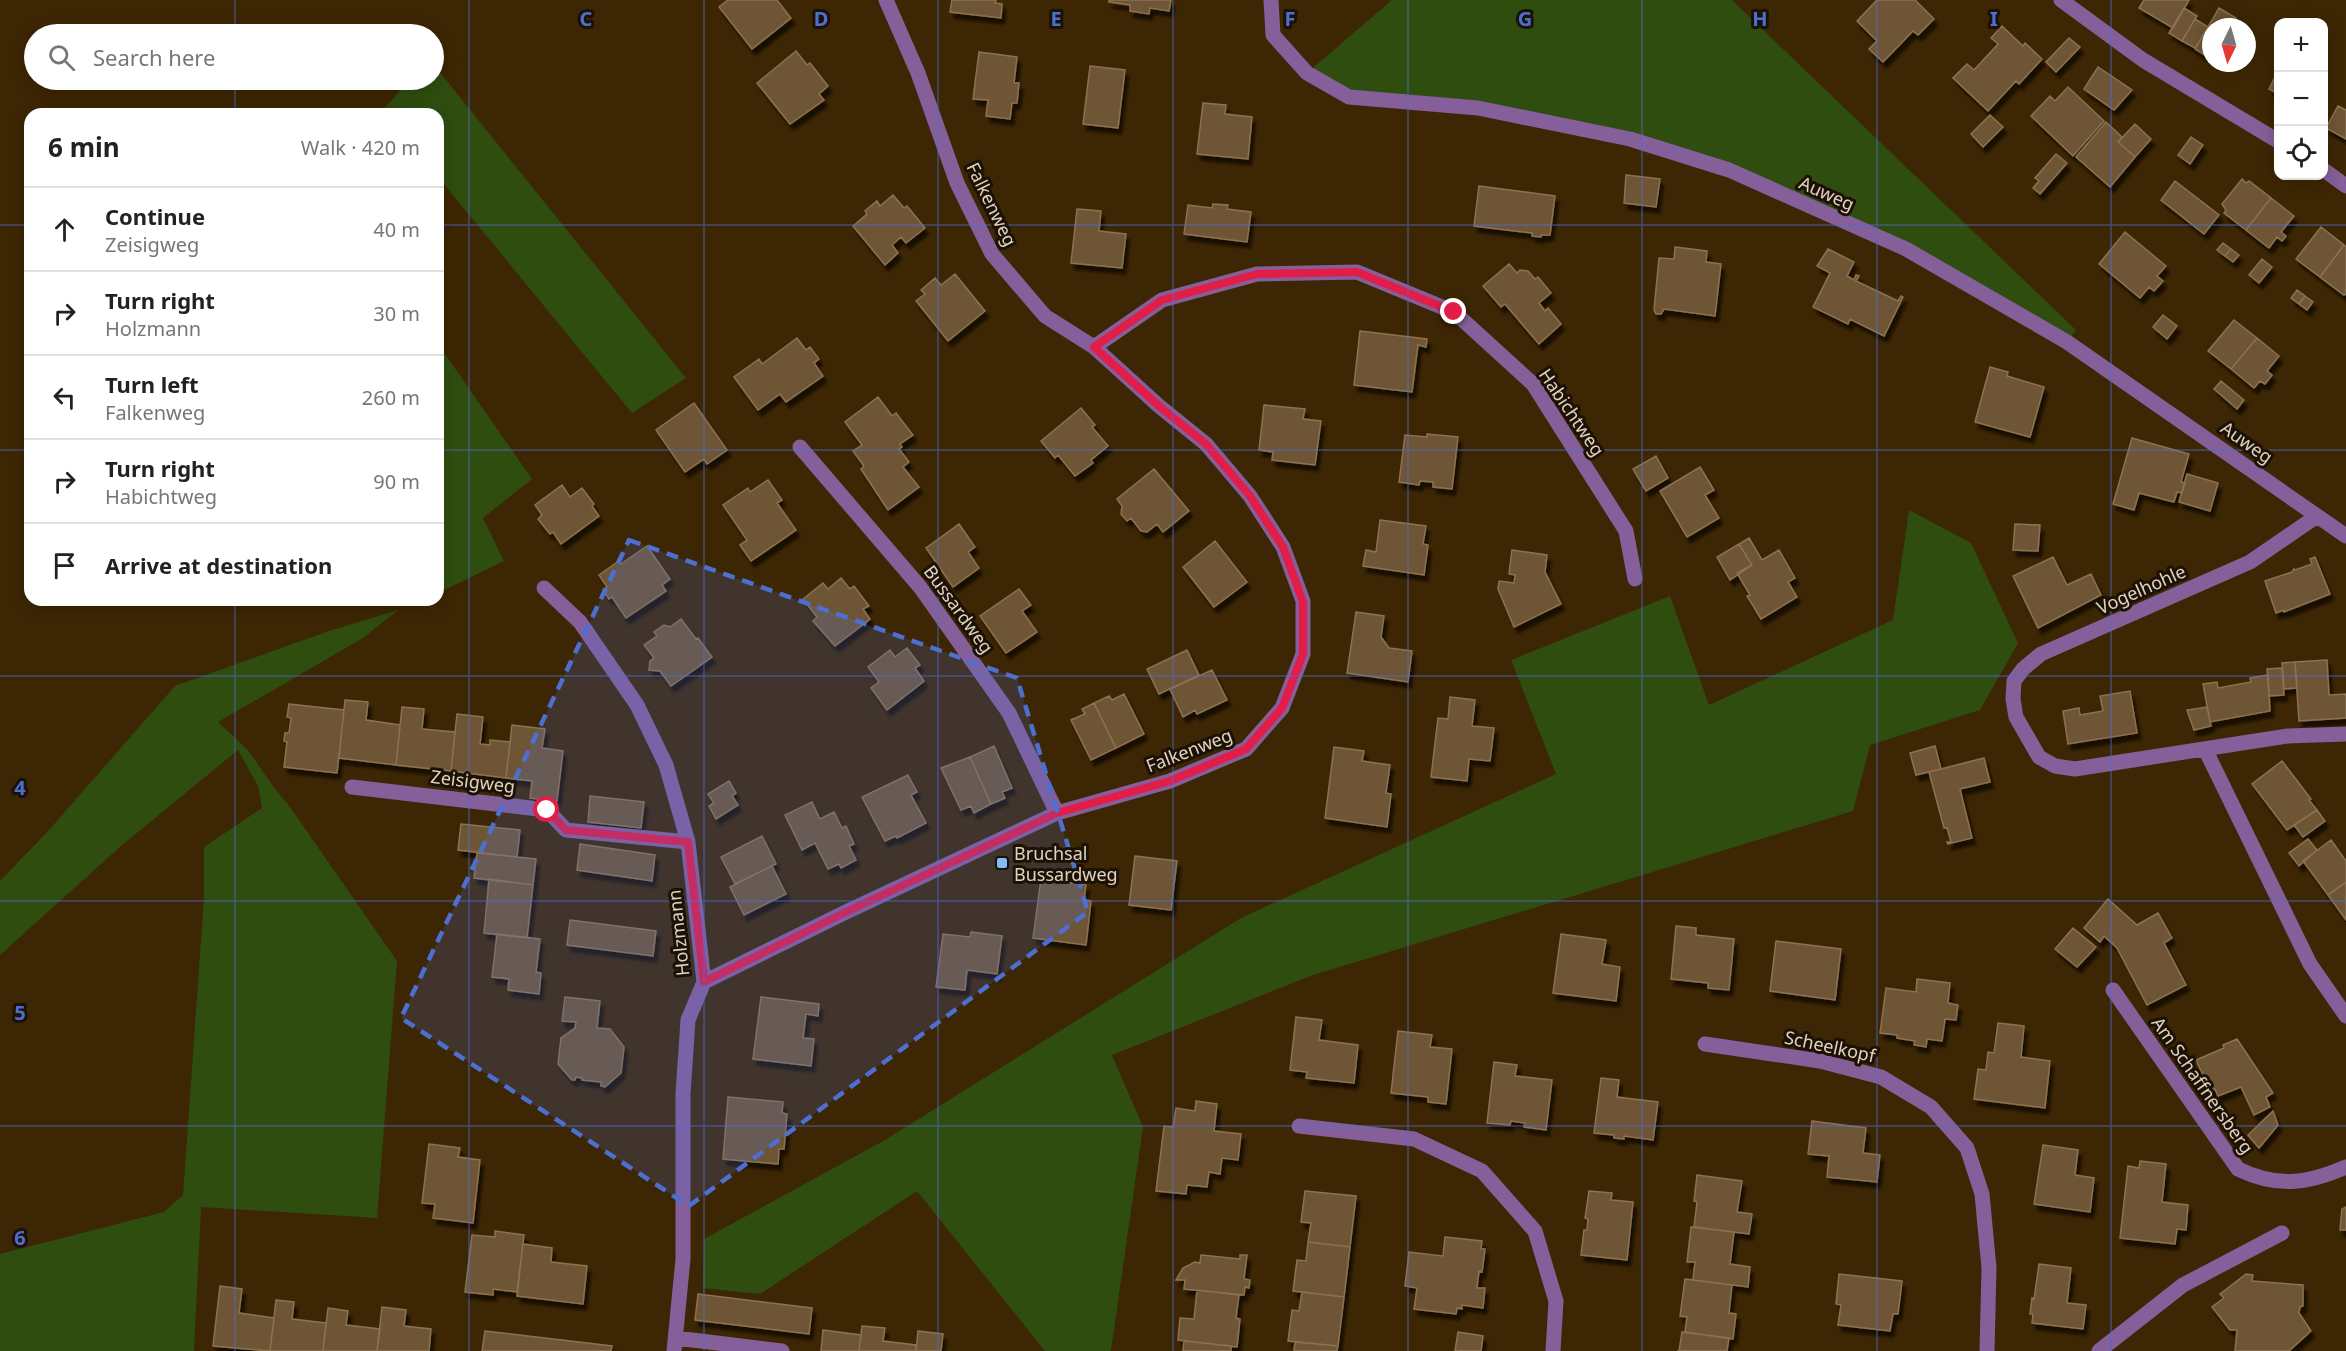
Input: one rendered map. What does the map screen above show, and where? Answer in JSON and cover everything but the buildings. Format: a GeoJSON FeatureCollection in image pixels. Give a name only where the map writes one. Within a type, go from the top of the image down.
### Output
{"type":"FeatureCollection","features":[{"type":"Feature","properties":{"kind":"street","name":"Falkenweg"},"geometry":{"type":"LineString","coordinates":[[704,982],[846,912],[1057,813],[1170,781],[1246,749],[1282,708],[1303,654],[1303,602],[1283,547],[1250,496],[1206,444],[1159,406],[1094,347],[1045,316],[992,254],[957,183],[918,73],[886,0]]}},
{"type":"Feature","properties":{"kind":"street","name":"Auweg"},"geometry":{"type":"LineString","coordinates":[[1271,0],[1273,35],[1306,73],[1349,97],[1478,108],[1630,139],[1729,170],[1906,249],[2067,342],[2346,536]]}},
{"type":"Feature","properties":{"kind":"street"},"geometry":{"type":"LineString","coordinates":[[2061,0],[2143,60],[2274,139]]}},
{"type":"Feature","properties":{"kind":"street"},"geometry":{"type":"LineString","coordinates":[[2328,173],[2346,186]]}},
{"type":"Feature","properties":{"kind":"street","name":"Habichtweg"},"geometry":{"type":"LineString","coordinates":[[1094,347],[1162,300],[1257,274],[1357,272],[1454,312],[1533,384],[1626,531],[1635,579]]}},
{"type":"Feature","properties":{"kind":"street","name":"Bussardweg"},"geometry":{"type":"LineString","coordinates":[[800,447],[920,587],[1003,704],[1057,813]]}},
{"type":"Feature","properties":{"kind":"street","name":"Vogelhohle"},"geometry":{"type":"LineString","coordinates":[[2205,749],[2075,770],[2055,766],[2039,757],[2016,717],[2013,699],[2014,681],[2023,669],[2041,654],[2250,562],[2317,516]]}},
{"type":"Feature","properties":{"kind":"street","name":"Holzmann"},"geometry":{"type":"LineString","coordinates":[[544,588],[580,622],[638,705],[666,765],[688,842],[704,982],[688,1020],[683,1094],[683,1259],[675,1345]]}},
{"type":"Feature","properties":{"kind":"street"},"geometry":{"type":"LineString","coordinates":[[2346,734],[2288,736],[2205,749],[2310,964],[2346,1016]]}},
{"type":"Feature","properties":{"kind":"street","name":"Zeisigweg"},"geometry":{"type":"LineString","coordinates":[[352,787],[547,810],[566,830],[688,842]]}},
{"type":"Feature","properties":{"kind":"street","name":"Am Schaffnersberg"},"geometry":{"type":"LineString","coordinates":[[2113,990],[2238,1169],[2261,1178],[2300,1181],[2319,1178],[2346,1167]]}},
{"type":"Feature","properties":{"kind":"street","name":"Scheelkopf"},"geometry":{"type":"LineString","coordinates":[[1705,1044],[1820,1060],[1881,1077],[1931,1107],[1967,1148],[1982,1194],[1989,1268],[1987,1351]]}},
{"type":"Feature","properties":{"kind":"street"},"geometry":{"type":"LineString","coordinates":[[1299,1126],[1414,1139],[1482,1171],[1535,1231],[1556,1301],[1552,1351]]}},
{"type":"Feature","properties":{"kind":"street"},"geometry":{"type":"LineString","coordinates":[[2099,1351],[2183,1285],[2282,1233]]}},
{"type":"Feature","properties":{"kind":"street"},"geometry":{"type":"LineString","coordinates":[[675,1345],[782,1351]]}},
{"type":"Feature","properties":{"kind":"highlighted area"},"geometry":{"type":"Polygon","coordinates":[[[629,540],[1017,678],[1088,912],[689,1206],[401,1018],[629,540]]]}},
{"type":"Feature","properties":{"kind":"green space"},"geometry":{"type":"Polygon","coordinates":[[[1392,0],[1732,0],[2076,330],[2067,342],[1906,249],[1729,170],[1478,108],[1349,97],[1307,73],[1392,0]]]}},
{"type":"Feature","properties":{"kind":"green space"},"geometry":{"type":"Polygon","coordinates":[[[444,77],[686,378],[632,413],[444,184],[444,108],[385,108],[400,90],[444,90],[444,77]]]}},
{"type":"Feature","properties":{"kind":"green space"},"geometry":{"type":"Polygon","coordinates":[[[444,353],[532,479],[483,518],[504,561],[444,590],[444,353]]]}},
{"type":"Feature","properties":{"kind":"green space"},"geometry":{"type":"Polygon","coordinates":[[[1909,510],[1971,543],[2018,643],[1980,710],[1870,745],[1853,811],[1313,975],[1112,1055],[1143,1127],[1111,1351],[1045,1351],[917,1191],[760,1294],[703,1288],[704,1239],[885,1140],[1241,918],[1556,774],[1511,660],[1670,596],[1709,705],[1893,620],[1909,510]]]}},
{"type":"Feature","properties":{"kind":"green space"},"geometry":{"type":"Polygon","coordinates":[[[398,610],[363,638],[218,722],[248,750],[397,961],[377,1218],[201,1207],[194,1351],[0,1351],[0,1254],[164,1212],[183,1195],[204,898],[204,847],[262,808],[258,786],[238,750],[121,846],[0,955],[0,881],[49,830],[175,686],[326,632],[398,610]]]}},
{"type":"Feature","properties":{"kind":"place","name":"Bruchsal Bussardweg"},"geometry":{"type":"Point","coordinates":[1002,863]}},
{"type":"Feature","properties":{"kind":"route"},"geometry":{"type":"LineString","coordinates":[[547,810],[566,830],[688,842],[704,982],[846,912],[1057,813],[1170,781],[1246,749],[1282,708],[1303,654],[1303,602],[1283,547],[1250,496],[1206,444],[1159,406],[1094,347],[1162,300],[1257,274],[1357,272],[1454,312]]}}]}
